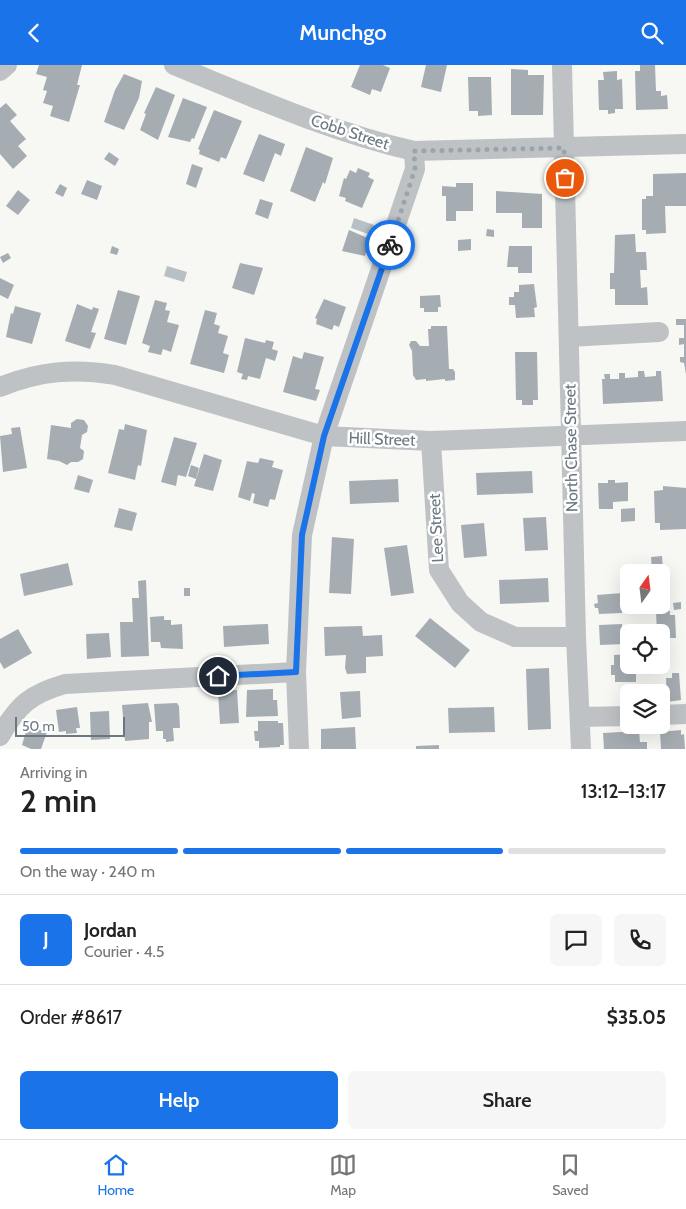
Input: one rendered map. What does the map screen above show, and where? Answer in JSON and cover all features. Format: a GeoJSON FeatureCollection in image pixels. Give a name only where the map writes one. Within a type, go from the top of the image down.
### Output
{"type":"FeatureCollection","features":[{"type":"Feature","properties":{"kind":"street"},"geometry":{"type":"LineString","coordinates":[[0,71],[6,65]]}},
{"type":"Feature","properties":{"kind":"street","name":"Cobb Street"},"geometry":{"type":"LineString","coordinates":[[174,65],[331,127],[374,142],[414,151],[686,144]]}},
{"type":"Feature","properties":{"kind":"street","name":"North Chase Street"},"geometry":{"type":"LineString","coordinates":[[562,65],[576,637],[581,749]]}},
{"type":"Feature","properties":{"kind":"street"},"geometry":{"type":"LineString","coordinates":[[300,749],[296,672],[302,535],[324,436],[415,169],[414,151]]}},
{"type":"Feature","properties":{"kind":"street"},"geometry":{"type":"LineString","coordinates":[[569,337],[659,332]]}},
{"type":"Feature","properties":{"kind":"street","name":"Hill Street"},"geometry":{"type":"LineString","coordinates":[[0,387],[21,378],[57,371],[87,371],[115,375],[324,436],[431,441],[686,431]]}},
{"type":"Feature","properties":{"kind":"street","name":"Lee Street"},"geometry":{"type":"LineString","coordinates":[[431,441],[439,570],[460,603],[481,622],[515,637],[576,637]]}},
{"type":"Feature","properties":{"kind":"street"},"geometry":{"type":"LineString","coordinates":[[2,749],[0,736],[20,706],[33,695],[65,684],[296,672]]}},
{"type":"Feature","properties":{"kind":"street"},"geometry":{"type":"LineString","coordinates":[[670,715],[686,714]]}},
{"type":"Feature","properties":{"kind":"street"},"geometry":{"type":"LineString","coordinates":[[580,717],[620,716]]}},
{"type":"Feature","properties":{"kind":"shaded area"},"geometry":{"type":"Polygon","coordinates":[[[354,218],[374,225],[371,235],[351,228],[354,218]]]}},
{"type":"Feature","properties":{"kind":"shaded area"},"geometry":{"type":"Polygon","coordinates":[[[167,266],[187,272],[184,282],[164,276],[167,266]]]}},
{"type":"Feature","properties":{"kind":"building"},"geometry":{"type":"Polygon","coordinates":[[[39,65],[82,65],[77,85],[80,85],[69,122],[50,116],[53,106],[43,103],[47,91],[43,90],[47,77],[36,74],[39,65]]]}},
{"type":"Feature","properties":{"kind":"building"},"geometry":{"type":"Polygon","coordinates":[[[360,65],[383,65],[390,68],[381,92],[372,89],[370,95],[351,87],[360,65]]]}},
{"type":"Feature","properties":{"kind":"building"},"geometry":{"type":"Polygon","coordinates":[[[426,65],[447,65],[441,92],[421,87],[426,65]]]}},
{"type":"Feature","properties":{"kind":"building"},"geometry":{"type":"Polygon","coordinates":[[[640,65],[655,65],[656,91],[661,91],[661,96],[667,95],[668,109],[636,110],[635,71],[640,71],[640,65]]]}},
{"type":"Feature","properties":{"kind":"building"},"geometry":{"type":"Polygon","coordinates":[[[511,69],[528,70],[528,75],[544,75],[543,115],[511,115],[511,69]]]}},
{"type":"Feature","properties":{"kind":"building"},"geometry":{"type":"Polygon","coordinates":[[[617,71],[617,80],[622,79],[623,109],[615,109],[615,113],[608,114],[608,110],[599,110],[598,80],[604,80],[603,72],[617,71]]]}},
{"type":"Feature","properties":{"kind":"building"},"geometry":{"type":"Polygon","coordinates":[[[124,74],[142,81],[139,98],[124,130],[104,122],[115,90],[124,74]]]}},
{"type":"Feature","properties":{"kind":"building"},"geometry":{"type":"Polygon","coordinates":[[[468,77],[491,77],[492,115],[478,116],[478,111],[469,111],[468,77]]]}},
{"type":"Feature","properties":{"kind":"building"},"geometry":{"type":"Polygon","coordinates":[[[156,87],[175,95],[158,140],[140,130],[146,114],[144,113],[156,87]]]}},
{"type":"Feature","properties":{"kind":"building"},"geometry":{"type":"Polygon","coordinates":[[[183,98],[207,107],[194,139],[192,138],[190,142],[168,137],[183,98]]]}},
{"type":"Feature","properties":{"kind":"building"},"geometry":{"type":"Polygon","coordinates":[[[6,103],[17,115],[10,121],[26,139],[18,146],[27,156],[13,169],[0,154],[0,108],[6,103]]]}},
{"type":"Feature","properties":{"kind":"building"},"geometry":{"type":"Polygon","coordinates":[[[214,110],[242,121],[226,159],[221,157],[219,162],[199,154],[200,150],[198,149],[214,110]]]}},
{"type":"Feature","properties":{"kind":"building"},"geometry":{"type":"Polygon","coordinates":[[[259,134],[285,144],[281,156],[275,153],[264,182],[243,174],[259,134]]]}},
{"type":"Feature","properties":{"kind":"building"},"geometry":{"type":"Polygon","coordinates":[[[306,147],[333,158],[325,184],[323,182],[315,202],[290,191],[306,147]]]}},
{"type":"Feature","properties":{"kind":"building"},"geometry":{"type":"Polygon","coordinates":[[[109,152],[119,159],[115,166],[104,159],[109,152]]]}},
{"type":"Feature","properties":{"kind":"building"},"geometry":{"type":"Polygon","coordinates":[[[192,164],[203,168],[196,188],[186,184],[192,164]]]}},
{"type":"Feature","properties":{"kind":"building"},"geometry":{"type":"Polygon","coordinates":[[[358,168],[370,173],[368,177],[374,180],[362,208],[345,201],[346,198],[339,196],[344,178],[346,179],[350,170],[356,173],[358,168]]]}},
{"type":"Feature","properties":{"kind":"building"},"geometry":{"type":"Polygon","coordinates":[[[686,173],[686,206],[665,206],[666,233],[646,234],[646,230],[642,230],[642,199],[646,199],[646,196],[653,196],[653,174],[686,173]]]}},
{"type":"Feature","properties":{"kind":"building"},"geometry":{"type":"Polygon","coordinates":[[[87,180],[102,186],[97,200],[81,194],[87,180]]]}},
{"type":"Feature","properties":{"kind":"building"},"geometry":{"type":"Polygon","coordinates":[[[456,183],[473,183],[473,211],[456,211],[456,221],[446,221],[446,196],[442,196],[442,186],[456,187],[456,183]]]}},
{"type":"Feature","properties":{"kind":"building"},"geometry":{"type":"Polygon","coordinates":[[[60,184],[67,188],[63,197],[55,193],[60,184]]]}},
{"type":"Feature","properties":{"kind":"building"},"geometry":{"type":"Polygon","coordinates":[[[18,190],[30,200],[18,215],[6,206],[18,190]]]}},
{"type":"Feature","properties":{"kind":"building"},"geometry":{"type":"Polygon","coordinates":[[[496,191],[542,194],[542,228],[522,228],[522,213],[496,213],[496,191]]]}},
{"type":"Feature","properties":{"kind":"building"},"geometry":{"type":"Polygon","coordinates":[[[260,199],[273,203],[268,219],[255,214],[260,199]]]}},
{"type":"Feature","properties":{"kind":"building"},"geometry":{"type":"Polygon","coordinates":[[[487,229],[494,230],[494,237],[486,236],[487,229]]]}},
{"type":"Feature","properties":{"kind":"building"},"geometry":{"type":"Polygon","coordinates":[[[349,230],[370,239],[365,256],[342,251],[349,230]]]}},
{"type":"Feature","properties":{"kind":"building"},"geometry":{"type":"Polygon","coordinates":[[[635,234],[636,252],[646,252],[647,270],[640,270],[641,288],[647,287],[648,305],[615,305],[615,289],[610,289],[610,273],[614,273],[615,235],[635,234]]]}},
{"type":"Feature","properties":{"kind":"building"},"geometry":{"type":"Polygon","coordinates":[[[471,239],[471,250],[458,251],[458,240],[471,239]]]}},
{"type":"Feature","properties":{"kind":"building"},"geometry":{"type":"Polygon","coordinates":[[[112,246],[119,249],[117,255],[110,253],[112,246]]]}},
{"type":"Feature","properties":{"kind":"building"},"geometry":{"type":"Polygon","coordinates":[[[509,246],[532,246],[532,273],[518,273],[518,267],[507,267],[509,246]]]}},
{"type":"Feature","properties":{"kind":"building"},"geometry":{"type":"Polygon","coordinates":[[[8,253],[11,258],[3,263],[0,257],[8,253]]]}},
{"type":"Feature","properties":{"kind":"building"},"geometry":{"type":"Polygon","coordinates":[[[240,263],[263,268],[254,295],[232,288],[240,263]]]}},
{"type":"Feature","properties":{"kind":"building"},"geometry":{"type":"Polygon","coordinates":[[[0,278],[14,285],[8,299],[0,295],[0,278]]]}},
{"type":"Feature","properties":{"kind":"building"},"geometry":{"type":"Polygon","coordinates":[[[534,284],[537,307],[534,308],[535,317],[516,318],[515,305],[509,305],[509,297],[514,297],[514,292],[519,292],[519,285],[534,284]]]}},
{"type":"Feature","properties":{"kind":"building"},"geometry":{"type":"Polygon","coordinates":[[[118,290],[140,296],[126,345],[104,339],[118,290]]]}},
{"type":"Feature","properties":{"kind":"building"},"geometry":{"type":"Polygon","coordinates":[[[440,295],[441,307],[438,307],[438,312],[424,312],[424,308],[420,308],[420,296],[440,295]]]}},
{"type":"Feature","properties":{"kind":"building"},"geometry":{"type":"Polygon","coordinates":[[[324,299],[346,307],[339,327],[334,325],[332,330],[316,324],[317,319],[315,318],[324,299]]]}},
{"type":"Feature","properties":{"kind":"building"},"geometry":{"type":"Polygon","coordinates":[[[155,300],[167,303],[165,310],[170,311],[167,322],[179,325],[171,352],[163,349],[161,355],[148,352],[150,346],[142,343],[155,300]]]}},
{"type":"Feature","properties":{"kind":"building"},"geometry":{"type":"Polygon","coordinates":[[[77,304],[92,310],[93,307],[99,309],[91,332],[96,333],[90,349],[65,341],[77,304]]]}},
{"type":"Feature","properties":{"kind":"building"},"geometry":{"type":"Polygon","coordinates":[[[15,306],[41,313],[32,344],[6,337],[11,313],[13,314],[15,306]]]}},
{"type":"Feature","properties":{"kind":"building"},"geometry":{"type":"Polygon","coordinates":[[[205,310],[217,313],[214,324],[220,326],[218,333],[228,336],[223,353],[229,355],[224,373],[190,364],[205,310]]]}},
{"type":"Feature","properties":{"kind":"building"},"geometry":{"type":"Polygon","coordinates":[[[676,319],[686,319],[686,374],[684,363],[680,362],[680,357],[684,357],[684,344],[679,345],[679,338],[684,338],[684,325],[676,325],[676,319]]]}},
{"type":"Feature","properties":{"kind":"building"},"geometry":{"type":"Polygon","coordinates":[[[431,326],[447,326],[449,369],[453,369],[455,372],[455,380],[416,380],[413,375],[412,351],[409,345],[411,341],[416,341],[420,346],[429,346],[428,329],[431,329],[431,326]]]}},
{"type":"Feature","properties":{"kind":"building"},"geometry":{"type":"Polygon","coordinates":[[[245,338],[265,343],[266,340],[274,342],[272,349],[278,351],[275,361],[266,358],[260,379],[248,376],[247,380],[241,379],[243,374],[237,372],[245,338]]]}},
{"type":"Feature","properties":{"kind":"building"},"geometry":{"type":"Polygon","coordinates":[[[304,352],[324,357],[315,389],[320,390],[316,401],[283,392],[293,356],[302,359],[304,352]]]}},
{"type":"Feature","properties":{"kind":"building"},"geometry":{"type":"Polygon","coordinates":[[[515,352],[537,352],[538,400],[533,400],[533,405],[522,405],[522,400],[516,400],[515,352]]]}},
{"type":"Feature","properties":{"kind":"building"},"geometry":{"type":"Polygon","coordinates":[[[638,371],[644,371],[645,377],[656,376],[656,371],[661,371],[663,401],[603,404],[602,379],[605,379],[604,374],[610,374],[610,379],[619,379],[619,373],[625,373],[625,378],[638,377],[638,371]]]}},
{"type":"Feature","properties":{"kind":"building"},"geometry":{"type":"Polygon","coordinates":[[[77,419],[84,420],[88,426],[87,432],[82,435],[80,448],[84,451],[83,459],[67,465],[59,461],[47,459],[51,425],[71,428],[71,423],[77,419]]]}},
{"type":"Feature","properties":{"kind":"building"},"geometry":{"type":"Polygon","coordinates":[[[125,424],[147,430],[141,466],[138,465],[135,480],[108,473],[119,429],[124,430],[125,424]]]}},
{"type":"Feature","properties":{"kind":"building"},"geometry":{"type":"Polygon","coordinates":[[[20,427],[27,468],[3,472],[0,436],[12,434],[11,428],[20,427]]]}},
{"type":"Feature","properties":{"kind":"building"},"geometry":{"type":"Polygon","coordinates":[[[174,437],[197,443],[186,477],[178,475],[176,486],[161,482],[174,437]]]}},
{"type":"Feature","properties":{"kind":"building"},"geometry":{"type":"Polygon","coordinates":[[[204,454],[222,460],[213,491],[194,486],[204,454]]]}},
{"type":"Feature","properties":{"kind":"building"},"geometry":{"type":"Polygon","coordinates":[[[260,458],[274,461],[272,467],[283,470],[275,500],[270,499],[268,507],[253,503],[255,494],[252,493],[250,501],[238,497],[247,461],[258,463],[260,458]]]}},
{"type":"Feature","properties":{"kind":"building"},"geometry":{"type":"Polygon","coordinates":[[[191,465],[199,468],[196,479],[188,476],[191,465]]]}},
{"type":"Feature","properties":{"kind":"building"},"geometry":{"type":"Polygon","coordinates":[[[532,471],[533,493],[477,495],[476,473],[532,471]]]}},
{"type":"Feature","properties":{"kind":"building"},"geometry":{"type":"Polygon","coordinates":[[[78,475],[93,480],[89,493],[74,489],[78,475]]]}},
{"type":"Feature","properties":{"kind":"building"},"geometry":{"type":"Polygon","coordinates":[[[398,479],[399,502],[350,504],[349,481],[398,479]]]}},
{"type":"Feature","properties":{"kind":"building"},"geometry":{"type":"Polygon","coordinates":[[[608,480],[615,480],[615,483],[628,482],[628,501],[613,502],[613,509],[599,509],[598,483],[608,483],[608,480]]]}},
{"type":"Feature","properties":{"kind":"building"},"geometry":{"type":"Polygon","coordinates":[[[663,486],[686,488],[686,529],[660,530],[660,523],[655,523],[654,491],[663,490],[663,486]]]}},
{"type":"Feature","properties":{"kind":"building"},"geometry":{"type":"Polygon","coordinates":[[[119,508],[137,513],[132,531],[114,527],[119,508]]]}},
{"type":"Feature","properties":{"kind":"building"},"geometry":{"type":"Polygon","coordinates":[[[635,508],[635,521],[621,522],[621,509],[635,508]]]}},
{"type":"Feature","properties":{"kind":"building"},"geometry":{"type":"Polygon","coordinates":[[[546,517],[548,550],[525,551],[523,518],[546,517]]]}},
{"type":"Feature","properties":{"kind":"building"},"geometry":{"type":"Polygon","coordinates":[[[484,523],[487,556],[464,558],[461,525],[484,523]]]}},
{"type":"Feature","properties":{"kind":"building"},"geometry":{"type":"Polygon","coordinates":[[[332,537],[354,539],[351,594],[329,593],[332,537]]]}},
{"type":"Feature","properties":{"kind":"building"},"geometry":{"type":"Polygon","coordinates":[[[407,545],[414,593],[391,596],[384,548],[407,545]]]}},
{"type":"Feature","properties":{"kind":"building"},"geometry":{"type":"Polygon","coordinates":[[[662,556],[663,564],[652,564],[651,557],[662,556]]]}},
{"type":"Feature","properties":{"kind":"building"},"geometry":{"type":"Polygon","coordinates":[[[68,563],[73,585],[24,596],[20,574],[68,563]]]}},
{"type":"Feature","properties":{"kind":"building"},"geometry":{"type":"Polygon","coordinates":[[[548,578],[549,602],[500,604],[499,580],[548,578]]]}},
{"type":"Feature","properties":{"kind":"building"},"geometry":{"type":"Polygon","coordinates":[[[146,580],[149,656],[121,657],[120,622],[133,622],[132,598],[139,598],[138,581],[146,580]]]}},
{"type":"Feature","properties":{"kind":"building"},"geometry":{"type":"Polygon","coordinates":[[[184,588],[190,588],[190,596],[184,596],[184,588]]]}},
{"type":"Feature","properties":{"kind":"building"},"geometry":{"type":"Polygon","coordinates":[[[620,593],[620,613],[599,614],[598,608],[595,608],[594,604],[598,603],[597,595],[620,593]]]}},
{"type":"Feature","properties":{"kind":"building"},"geometry":{"type":"Polygon","coordinates":[[[681,602],[681,609],[674,610],[673,603],[681,602]]]}},
{"type":"Feature","properties":{"kind":"building"},"geometry":{"type":"Polygon","coordinates":[[[656,614],[675,615],[676,638],[670,638],[670,624],[657,624],[656,614]]]}},
{"type":"Feature","properties":{"kind":"building"},"geometry":{"type":"Polygon","coordinates":[[[164,616],[164,620],[171,620],[171,625],[182,624],[183,649],[161,648],[160,642],[151,642],[150,617],[164,616]]]}},
{"type":"Feature","properties":{"kind":"building"},"geometry":{"type":"Polygon","coordinates":[[[430,618],[470,650],[455,668],[415,636],[430,618]]]}},
{"type":"Feature","properties":{"kind":"building"},"geometry":{"type":"Polygon","coordinates":[[[268,624],[269,644],[224,647],[223,626],[268,624]]]}},
{"type":"Feature","properties":{"kind":"building"},"geometry":{"type":"Polygon","coordinates":[[[620,624],[620,644],[600,645],[599,625],[620,624]]]}},
{"type":"Feature","properties":{"kind":"building"},"geometry":{"type":"Polygon","coordinates":[[[362,626],[363,636],[382,635],[383,656],[366,657],[366,673],[347,674],[345,668],[346,655],[325,656],[324,627],[362,626]]]}},
{"type":"Feature","properties":{"kind":"building"},"geometry":{"type":"Polygon","coordinates":[[[18,629],[32,653],[4,669],[0,662],[0,639],[18,629]]]}},
{"type":"Feature","properties":{"kind":"building"},"geometry":{"type":"Polygon","coordinates":[[[109,633],[111,657],[87,659],[86,634],[109,633]]]}},
{"type":"Feature","properties":{"kind":"building"},"geometry":{"type":"Polygon","coordinates":[[[614,655],[620,655],[620,674],[636,674],[636,682],[615,682],[615,675],[611,675],[614,655]]]}},
{"type":"Feature","properties":{"kind":"building"},"geometry":{"type":"Polygon","coordinates":[[[549,668],[551,729],[528,730],[526,669],[549,668]]]}},
{"type":"Feature","properties":{"kind":"building"},"geometry":{"type":"Polygon","coordinates":[[[672,673],[679,673],[681,700],[670,702],[670,684],[666,684],[666,678],[672,678],[672,673]]]}},
{"type":"Feature","properties":{"kind":"building"},"geometry":{"type":"Polygon","coordinates":[[[273,689],[273,700],[277,700],[278,716],[246,717],[247,690],[273,689]]]}},
{"type":"Feature","properties":{"kind":"building"},"geometry":{"type":"Polygon","coordinates":[[[237,690],[239,723],[220,724],[218,691],[237,690]]]}},
{"type":"Feature","properties":{"kind":"building"},"geometry":{"type":"Polygon","coordinates":[[[360,691],[361,717],[342,719],[340,692],[360,691]]]}},
{"type":"Feature","properties":{"kind":"building"},"geometry":{"type":"Polygon","coordinates":[[[148,703],[152,722],[149,722],[149,739],[125,741],[122,705],[148,703]]]}},
{"type":"Feature","properties":{"kind":"building"},"geometry":{"type":"Polygon","coordinates":[[[177,703],[179,706],[180,728],[173,728],[174,741],[166,742],[166,739],[163,739],[163,731],[156,731],[154,704],[177,703]]]}},
{"type":"Feature","properties":{"kind":"building"},"geometry":{"type":"Polygon","coordinates":[[[77,707],[80,728],[76,728],[77,733],[66,734],[66,731],[59,732],[56,710],[77,707]]]}},
{"type":"Feature","properties":{"kind":"building"},"geometry":{"type":"Polygon","coordinates":[[[494,707],[495,732],[449,733],[448,708],[494,707]]]}},
{"type":"Feature","properties":{"kind":"building"},"geometry":{"type":"Polygon","coordinates":[[[109,711],[110,739],[91,740],[90,712],[109,711]]]}},
{"type":"Feature","properties":{"kind":"building"},"geometry":{"type":"Polygon","coordinates":[[[258,721],[278,721],[278,723],[283,723],[284,745],[280,745],[280,747],[259,748],[259,741],[255,741],[254,731],[258,731],[258,721]]]}},
{"type":"Feature","properties":{"kind":"building"},"geometry":{"type":"Polygon","coordinates":[[[30,727],[47,732],[41,749],[31,749],[22,745],[27,728],[30,729],[30,727]]]}},
{"type":"Feature","properties":{"kind":"building"},"geometry":{"type":"Polygon","coordinates":[[[355,727],[356,749],[321,749],[321,729],[355,727]]]}},
{"type":"Feature","properties":{"kind":"building"},"geometry":{"type":"Polygon","coordinates":[[[681,730],[681,735],[684,734],[685,749],[661,749],[660,734],[670,734],[670,731],[681,730]]]}},
{"type":"Feature","properties":{"kind":"building"},"geometry":{"type":"Polygon","coordinates":[[[603,733],[639,734],[640,742],[647,742],[647,749],[604,749],[603,733]]]}},
{"type":"Feature","properties":{"kind":"building"},"geometry":{"type":"Polygon","coordinates":[[[439,745],[439,749],[416,749],[416,746],[439,745]]]}},
{"type":"Feature","properties":{"kind":"way so far"},"geometry":{"type":"LineString","coordinates":[[390,245],[415,169],[414,151],[564,148],[565,178]]}},
{"type":"Feature","properties":{"kind":"route"},"geometry":{"type":"LineString","coordinates":[[218,676],[296,672],[302,535],[319,455],[390,245]]}}]}
